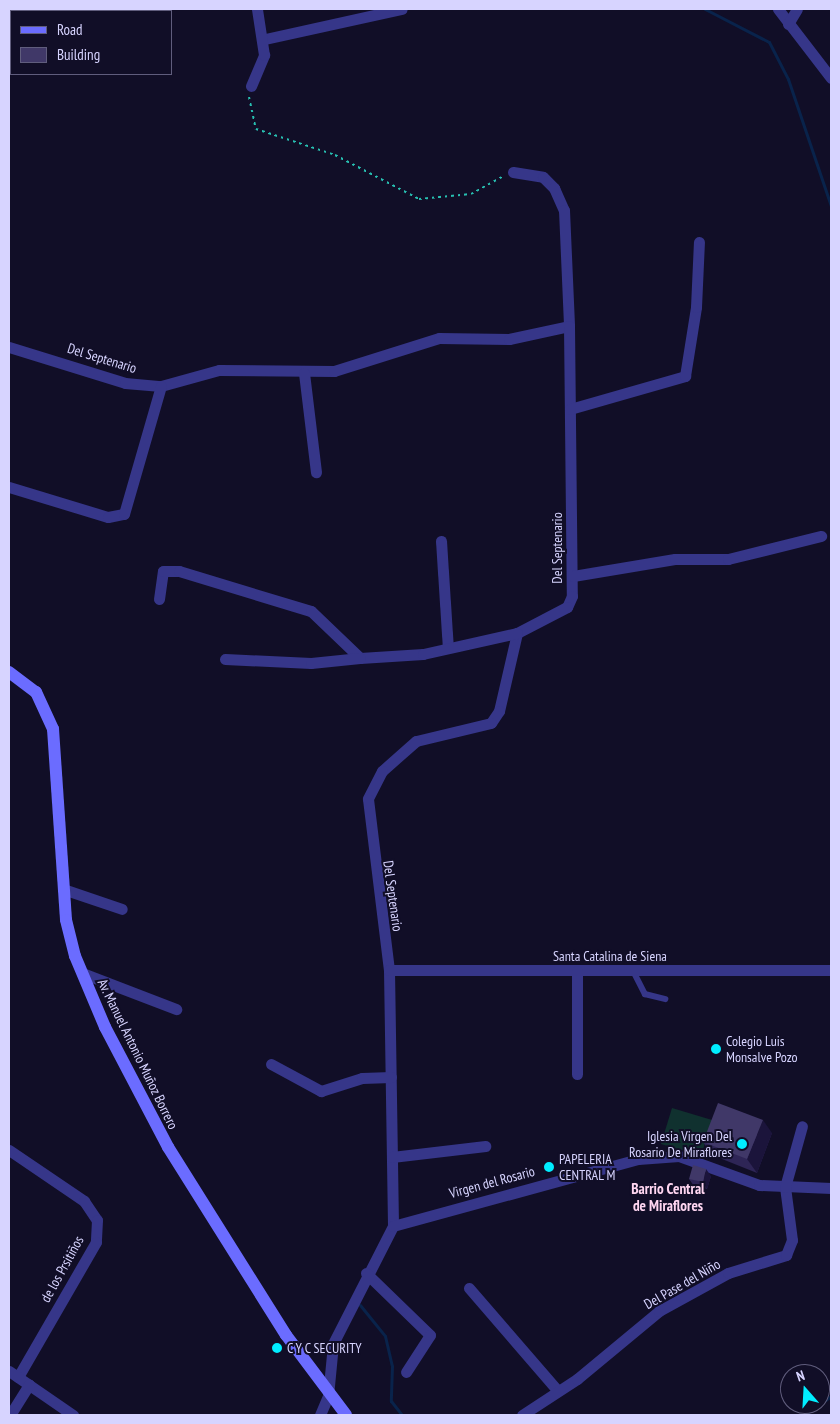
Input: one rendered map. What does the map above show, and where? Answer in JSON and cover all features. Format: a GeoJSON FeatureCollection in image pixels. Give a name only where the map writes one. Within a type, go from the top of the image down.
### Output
{"type":"FeatureCollection","features":[{"type":"Feature","properties":{"kind":"street"},"geometry":{"type":"LineString","coordinates":[[251,86],[264,55],[265,38],[257,9]]}},
{"type":"Feature","properties":{"kind":"street"},"geometry":{"type":"LineString","coordinates":[[265,38],[402,9]]}},
{"type":"Feature","properties":{"kind":"street"},"geometry":{"type":"LineString","coordinates":[[778,9],[831,78]]}},
{"type":"Feature","properties":{"kind":"street"},"geometry":{"type":"LineString","coordinates":[[788,24],[797,9]]}},
{"type":"Feature","properties":{"kind":"street"},"geometry":{"type":"LineString","coordinates":[[513,172],[543,177],[554,188],[564,210],[569,326]]}},
{"type":"Feature","properties":{"kind":"street"},"geometry":{"type":"LineString","coordinates":[[570,409],[685,376],[696,307],[699,242]]}},
{"type":"Feature","properties":{"kind":"street","name":"Del Septenario"},"geometry":{"type":"LineString","coordinates":[[9,347],[126,383],[161,386],[219,370],[304,373],[334,371],[439,338],[509,339],[569,326],[573,576],[567,607],[517,633],[499,711],[491,723],[416,740],[382,771],[368,799],[388,970],[393,1226]]}},
{"type":"Feature","properties":{"kind":"street"},"geometry":{"type":"LineString","coordinates":[[304,373],[316,472]]}},
{"type":"Feature","properties":{"kind":"street"},"geometry":{"type":"LineString","coordinates":[[9,487],[108,517],[124,514],[161,386]]}},
{"type":"Feature","properties":{"kind":"street"},"geometry":{"type":"LineString","coordinates":[[573,576],[675,559],[728,560],[821,536]]}},
{"type":"Feature","properties":{"kind":"street"},"geometry":{"type":"LineString","coordinates":[[441,541],[448,648]]}},
{"type":"Feature","properties":{"kind":"street"},"geometry":{"type":"LineString","coordinates":[[159,599],[163,571],[179,571],[311,611],[360,658]]}},
{"type":"Feature","properties":{"kind":"street"},"geometry":{"type":"LineString","coordinates":[[225,659],[311,664],[360,658],[392,658],[517,633]]}},
{"type":"Feature","properties":{"kind":"street","name":"Av. Manuel Antonio Muñoz Borrero"},"geometry":{"type":"LineString","coordinates":[[9,672],[36,692],[53,730],[66,920],[82,973],[168,1147],[328,1396],[346,1415]]}},
{"type":"Feature","properties":{"kind":"street"},"geometry":{"type":"LineString","coordinates":[[63,889],[122,909]]}},
{"type":"Feature","properties":{"kind":"street","name":"Santa Catalina de Siena"},"geometry":{"type":"LineString","coordinates":[[388,970],[831,970]]}},
{"type":"Feature","properties":{"kind":"street"},"geometry":{"type":"LineString","coordinates":[[577,971],[577,1074]]}},
{"type":"Feature","properties":{"kind":"street"},"geometry":{"type":"LineString","coordinates":[[82,973],[176,1009]]}},
{"type":"Feature","properties":{"kind":"street"},"geometry":{"type":"LineString","coordinates":[[272,1064],[321,1091],[362,1078],[391,1077]]}},
{"type":"Feature","properties":{"kind":"street"},"geometry":{"type":"LineString","coordinates":[[785,1188],[802,1126]]}},
{"type":"Feature","properties":{"kind":"street"},"geometry":{"type":"LineString","coordinates":[[392,1157],[486,1146]]}},
{"type":"Feature","properties":{"kind":"street","name":"de los Prsitiños"},"geometry":{"type":"LineString","coordinates":[[9,1150],[84,1201],[97,1220],[96,1242],[13,1374]]}},
{"type":"Feature","properties":{"kind":"street","name":"Virgen del Rosario"},"geometry":{"type":"LineString","coordinates":[[393,1226],[638,1159],[679,1156],[723,1175],[785,1188],[831,1188]]}},
{"type":"Feature","properties":{"kind":"street","name":"Del Pase del Niño"},"geometry":{"type":"LineString","coordinates":[[522,1415],[558,1391],[659,1311],[728,1273],[786,1255],[792,1240],[785,1188]]}},
{"type":"Feature","properties":{"kind":"street"},"geometry":{"type":"LineString","coordinates":[[320,1415],[328,1396],[333,1344],[366,1273],[393,1226]]}},
{"type":"Feature","properties":{"kind":"street"},"geometry":{"type":"LineString","coordinates":[[366,1273],[430,1335],[406,1372]]}},
{"type":"Feature","properties":{"kind":"street"},"geometry":{"type":"LineString","coordinates":[[469,1288],[558,1391]]}},
{"type":"Feature","properties":{"kind":"street"},"geometry":{"type":"LineString","coordinates":[[13,1374],[73,1415]]}},
{"type":"Feature","properties":{"kind":"street"},"geometry":{"type":"LineString","coordinates":[[10,1415],[29,1384]]}},
{"type":"Feature","properties":{"kind":"lane"},"geometry":{"type":"LineString","coordinates":[[633,970],[645,994],[665,999]]}},
{"type":"Feature","properties":{"kind":"path"},"geometry":{"type":"LineString","coordinates":[[251,86],[247,104],[256,129],[335,155],[419,199],[471,194],[513,172]]}},
{"type":"Feature","properties":{"kind":"green space"},"geometry":{"type":"Polygon","coordinates":[[[672,1108],[712,1120],[701,1156],[661,1144],[672,1108]]]}},
{"type":"Feature","properties":{"kind":"building"},"geometry":{"type":"Polygon","coordinates":[[[718,1103],[763,1120],[747,1159],[703,1142],[718,1103]]]}},
{"type":"Feature","properties":{"kind":"building"},"geometry":{"type":"Polygon","coordinates":[[[693,1165],[706,1169],[703,1182],[689,1179],[693,1165]]]}},
{"type":"Feature","properties":{"kind":"waterway"},"geometry":{"type":"LineString","coordinates":[[705,9],[769,42],[788,79],[831,206]]}},
{"type":"Feature","properties":{"kind":"waterway"},"geometry":{"type":"LineString","coordinates":[[360,1305],[385,1336],[392,1366],[391,1401],[402,1415]]}},
{"type":"Feature","properties":{"kind":"place","name":"Colegio Luis Monsalve Pozo"},"geometry":{"type":"Point","coordinates":[716,1049]}},
{"type":"Feature","properties":{"kind":"place","name":"Iglesia Virgen Del Rosario De Miraflores"},"geometry":{"type":"Point","coordinates":[742,1144]}},
{"type":"Feature","properties":{"kind":"place","name":"PAPELERIA CENTRAL M"},"geometry":{"type":"Point","coordinates":[549,1167]}},
{"type":"Feature","properties":{"kind":"place","name":"C Y C SECURITY"},"geometry":{"type":"Point","coordinates":[277,1348]}},
{"type":"Feature","properties":{"kind":"district","name":"Barrio Central de Miraflores"},"geometry":{"type":"Point","coordinates":[668,1196]}}]}
